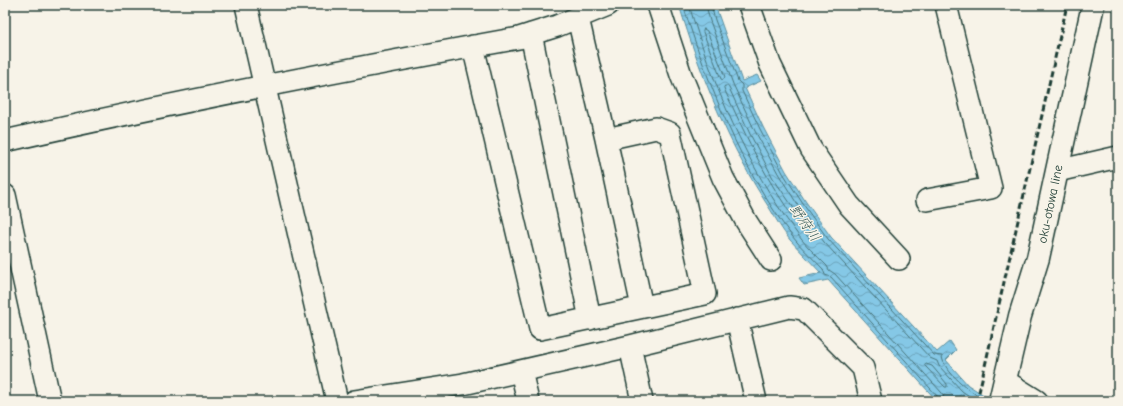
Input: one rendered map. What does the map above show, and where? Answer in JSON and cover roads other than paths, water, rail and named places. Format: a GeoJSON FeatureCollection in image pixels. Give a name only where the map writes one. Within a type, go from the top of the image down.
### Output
{"type":"FeatureCollection","features":[{"type":"Feature","properties":{"kind":"main road","name":"oku-otowa line"},"geometry":{"type":"LineString","coordinates":[[1003,391],[1020,316],[1038,258],[1094,5]]}},
{"type":"Feature","properties":{"kind":"street"},"geometry":{"type":"LineString","coordinates":[[246,5],[337,401]]}},
{"type":"Feature","properties":{"kind":"street"},"geometry":{"type":"LineString","coordinates":[[5,141],[98,120],[264,86],[519,38],[557,26],[608,5]]}},
{"type":"Feature","properties":{"kind":"street"},"geometry":{"type":"LineString","coordinates":[[658,5],[681,76],[723,178],[746,221],[771,260]]}},
{"type":"Feature","properties":{"kind":"street"},"geometry":{"type":"LineString","coordinates":[[749,5],[770,64],[811,149],[849,205],[899,259]]}},
{"type":"Feature","properties":{"kind":"street"},"geometry":{"type":"LineString","coordinates":[[927,200],[991,188],[946,5]]}},
{"type":"Feature","properties":{"kind":"street"},"geometry":{"type":"LineString","coordinates":[[578,18],[642,307]]}},
{"type":"Feature","properties":{"kind":"street"},"geometry":{"type":"LineString","coordinates":[[531,34],[590,319]]}},
{"type":"Feature","properties":{"kind":"street"},"geometry":{"type":"LineString","coordinates":[[473,46],[540,329],[705,294],[670,133],[656,128],[606,139]]}},
{"type":"Feature","properties":{"kind":"street"},"geometry":{"type":"LineString","coordinates":[[1057,171],[1118,157]]}},
{"type":"Feature","properties":{"kind":"street"},"geometry":{"type":"LineString","coordinates":[[5,195],[50,401]]}},
{"type":"Feature","properties":{"kind":"street"},"geometry":{"type":"LineString","coordinates":[[354,401],[465,392],[521,371],[789,307],[804,309],[863,368],[871,401]]}},
{"type":"Feature","properties":{"kind":"street"},"geometry":{"type":"LineString","coordinates":[[737,319],[756,401]]}},
{"type":"Feature","properties":{"kind":"street"},"geometry":{"type":"LineString","coordinates":[[630,346],[642,401]]}},
{"type":"Feature","properties":{"kind":"street"},"geometry":{"type":"LineString","coordinates":[[521,371],[528,401]]}},
{"type":"Feature","properties":{"kind":"street"},"geometry":{"type":"LineString","coordinates":[[1003,391],[1037,401]]}},
{"type":"Feature","properties":{"kind":"water","name":"野府川"},"geometry":{"type":"Polygon","coordinates":[[[679,5],[715,5],[742,81],[757,75],[761,81],[745,88],[786,171],[806,202],[831,237],[937,352],[950,341],[956,350],[946,360],[968,385],[993,401],[937,401],[828,280],[804,285],[799,278],[821,273],[784,232],[742,161],[717,110],[679,5]]]}},
{"type":"Feature","properties":{"kind":"railway"},"geometry":{"type":"LineString","coordinates":[[977,401],[1067,5]]}}]}
